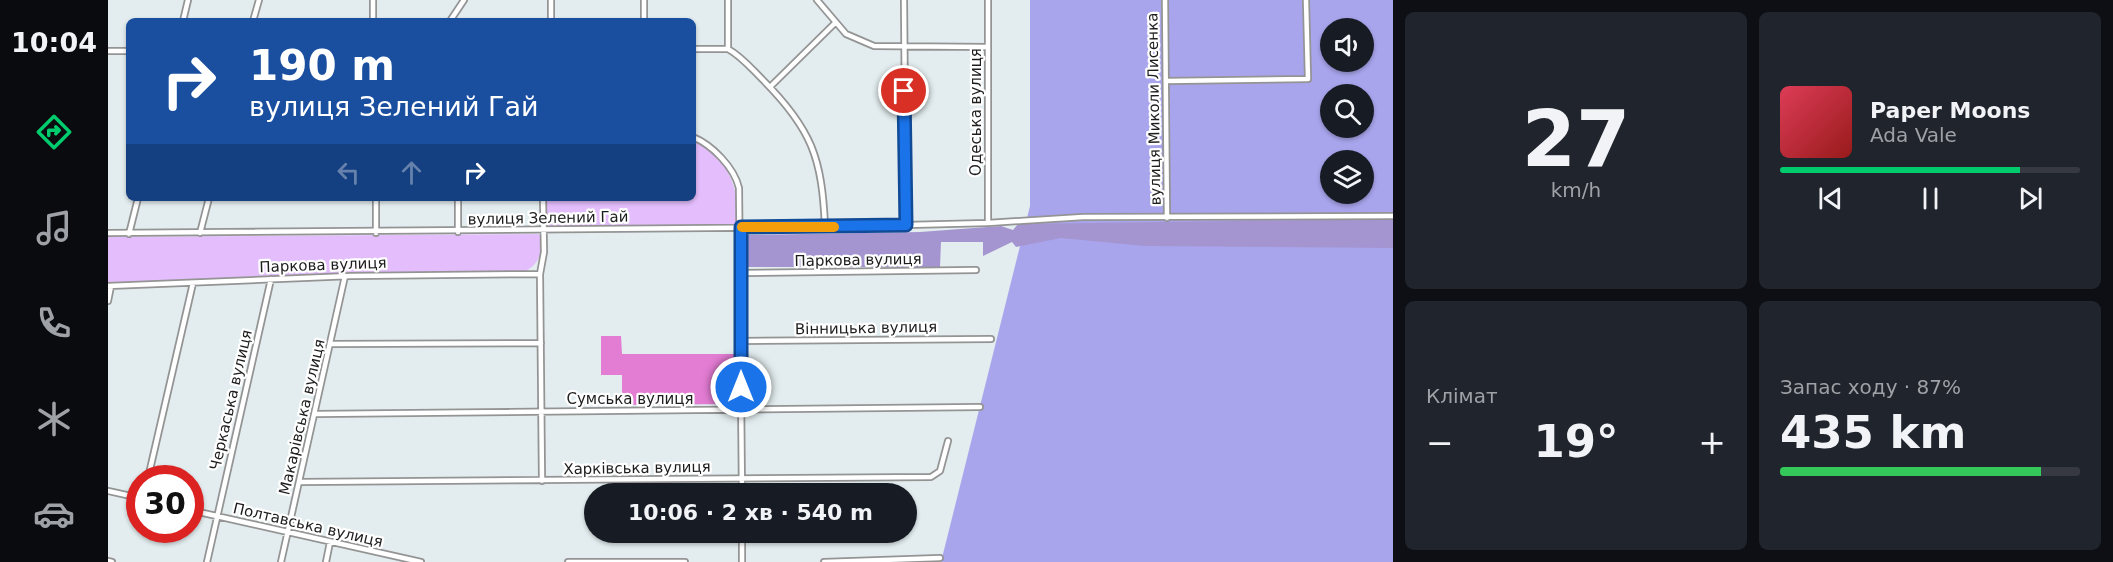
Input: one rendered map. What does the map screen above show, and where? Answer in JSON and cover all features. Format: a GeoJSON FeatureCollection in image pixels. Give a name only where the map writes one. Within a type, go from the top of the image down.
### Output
{"type":"FeatureCollection","features":[{"type":"Feature","properties":{"kind":"street"},"geometry":{"type":"LineString","coordinates":[[184,18],[188,0]]}},
{"type":"Feature","properties":{"kind":"street"},"geometry":{"type":"LineString","coordinates":[[254,18],[259,0]]}},
{"type":"Feature","properties":{"kind":"street"},"geometry":{"type":"LineString","coordinates":[[373,0],[373,18]]}},
{"type":"Feature","properties":{"kind":"street"},"geometry":{"type":"LineString","coordinates":[[452,18],[464,0]]}},
{"type":"Feature","properties":{"kind":"street"},"geometry":{"type":"LineString","coordinates":[[551,0],[551,18]]}},
{"type":"Feature","properties":{"kind":"street"},"geometry":{"type":"LineString","coordinates":[[644,0],[644,18]]}},
{"type":"Feature","properties":{"kind":"street"},"geometry":{"type":"LineString","coordinates":[[728,0],[728,49]]}},
{"type":"Feature","properties":{"kind":"street"},"geometry":{"type":"LineString","coordinates":[[817,0],[846,34],[863,43],[874,46],[903,47],[987,47]]}},
{"type":"Feature","properties":{"kind":"street"},"geometry":{"type":"LineString","coordinates":[[903,0],[906,225]]}},
{"type":"Feature","properties":{"kind":"street","name":"Одеська вулиця"},"geometry":{"type":"LineString","coordinates":[[988,0],[988,223]]}},
{"type":"Feature","properties":{"kind":"street","name":"вулиця Миколи Лисенка"},"geometry":{"type":"LineString","coordinates":[[1165,0],[1167,218]]}},
{"type":"Feature","properties":{"kind":"street"},"geometry":{"type":"LineString","coordinates":[[1166,81],[1308,79],[1306,0]]}},
{"type":"Feature","properties":{"kind":"street"},"geometry":{"type":"LineString","coordinates":[[770,87],[835,23]]}},
{"type":"Feature","properties":{"kind":"street"},"geometry":{"type":"LineString","coordinates":[[696,49],[728,49],[741,58],[770,87],[797,120],[813,147],[821,176],[825,227]]}},
{"type":"Feature","properties":{"kind":"street"},"geometry":{"type":"LineString","coordinates":[[108,51],[126,51]]}},
{"type":"Feature","properties":{"kind":"street"},"geometry":{"type":"LineString","coordinates":[[696,139],[708,146],[737,180],[741,227],[742,483]]}},
{"type":"Feature","properties":{"kind":"street"},"geometry":{"type":"LineString","coordinates":[[129,234],[137,201]]}},
{"type":"Feature","properties":{"kind":"street"},"geometry":{"type":"LineString","coordinates":[[200,233],[208,201]]}},
{"type":"Feature","properties":{"kind":"street"},"geometry":{"type":"LineString","coordinates":[[376,201],[376,233]]}},
{"type":"Feature","properties":{"kind":"street"},"geometry":{"type":"LineString","coordinates":[[458,201],[458,232]]}},
{"type":"Feature","properties":{"kind":"street"},"geometry":{"type":"LineString","coordinates":[[542,481],[540,274],[544,252],[543,201]]}},
{"type":"Feature","properties":{"kind":"street","name":"вулиця Зелений Гай"},"geometry":{"type":"LineString","coordinates":[[108,233],[458,232],[825,227],[988,223],[1083,217],[1393,216]]}},
{"type":"Feature","properties":{"kind":"street","name":"Паркова вулиця"},"geometry":{"type":"LineString","coordinates":[[741,273],[976,270]]}},
{"type":"Feature","properties":{"kind":"street","name":"Паркова вулиця"},"geometry":{"type":"LineString","coordinates":[[110,286],[345,276],[540,274]]}},
{"type":"Feature","properties":{"kind":"street","name":"Макарівська вулиця"},"geometry":{"type":"LineString","coordinates":[[281,562],[345,276]]}},
{"type":"Feature","properties":{"kind":"street","name":"Черкаська вулиця"},"geometry":{"type":"LineString","coordinates":[[207,562],[272,279]]}},
{"type":"Feature","properties":{"kind":"street"},"geometry":{"type":"LineString","coordinates":[[151,465],[193,283]]}},
{"type":"Feature","properties":{"kind":"street"},"geometry":{"type":"LineString","coordinates":[[108,302],[110,286]]}},
{"type":"Feature","properties":{"kind":"street","name":"Вінницька вулиця"},"geometry":{"type":"LineString","coordinates":[[741,341],[991,339]]}},
{"type":"Feature","properties":{"kind":"street"},"geometry":{"type":"LineString","coordinates":[[331,344],[541,342]]}},
{"type":"Feature","properties":{"kind":"street","name":"Сумська вулиця"},"geometry":{"type":"LineString","coordinates":[[315,414],[980,407]]}},
{"type":"Feature","properties":{"kind":"street","name":"Харківська вулиця"},"geometry":{"type":"LineString","coordinates":[[300,482],[931,477],[940,471],[948,441]]}},
{"type":"Feature","properties":{"kind":"street"},"geometry":{"type":"LineString","coordinates":[[108,491],[126,495]]}},
{"type":"Feature","properties":{"kind":"street","name":"Полтавська вулиця"},"geometry":{"type":"LineString","coordinates":[[204,513],[421,562]]}},
{"type":"Feature","properties":{"kind":"street"},"geometry":{"type":"LineString","coordinates":[[326,562],[330,542]]}},
{"type":"Feature","properties":{"kind":"street"},"geometry":{"type":"LineString","coordinates":[[742,543],[742,562]]}},
{"type":"Feature","properties":{"kind":"street"},"geometry":{"type":"LineString","coordinates":[[824,562],[940,558]]}},
{"type":"Feature","properties":{"kind":"street"},"geometry":{"type":"LineString","coordinates":[[568,562],[685,562]]}},
{"type":"Feature","properties":{"kind":"shaded area"},"geometry":{"type":"Polygon","coordinates":[[[1030,0],[1393,0],[1393,562],[941,562],[1030,206],[1030,0]]]}},
{"type":"Feature","properties":{"kind":"shaded area"},"geometry":{"type":"Polygon","coordinates":[[[696,142],[717,157],[730,177],[737,200],[741,227],[542,230],[543,201],[696,201],[696,142]]]}},
{"type":"Feature","properties":{"kind":"shaded area"},"geometry":{"type":"Polygon","coordinates":[[[1393,219],[1393,248],[1144,246],[1061,238],[1016,247],[1012,242],[983,256],[983,242],[941,242],[940,267],[747,267],[747,235],[920,232],[1001,226],[1013,230],[1018,224],[1393,219]]]}},
{"type":"Feature","properties":{"kind":"shaded area"},"geometry":{"type":"Polygon","coordinates":[[[538,234],[541,236],[540,256],[535,264],[526,271],[330,274],[108,284],[108,237],[538,234]]]}},
{"type":"Feature","properties":{"kind":"shaded area"},"geometry":{"type":"Polygon","coordinates":[[[601,336],[621,336],[622,354],[735,354],[735,404],[622,405],[622,375],[601,375],[601,336]]]}},
{"type":"Feature","properties":{"kind":"slow traffic"},"geometry":{"type":"LineString","coordinates":[[742,227],[834,227]]}},
{"type":"Feature","properties":{"kind":"route"},"geometry":{"type":"LineString","coordinates":[[741,387],[741,227],[906,225],[904,91]]}}]}
